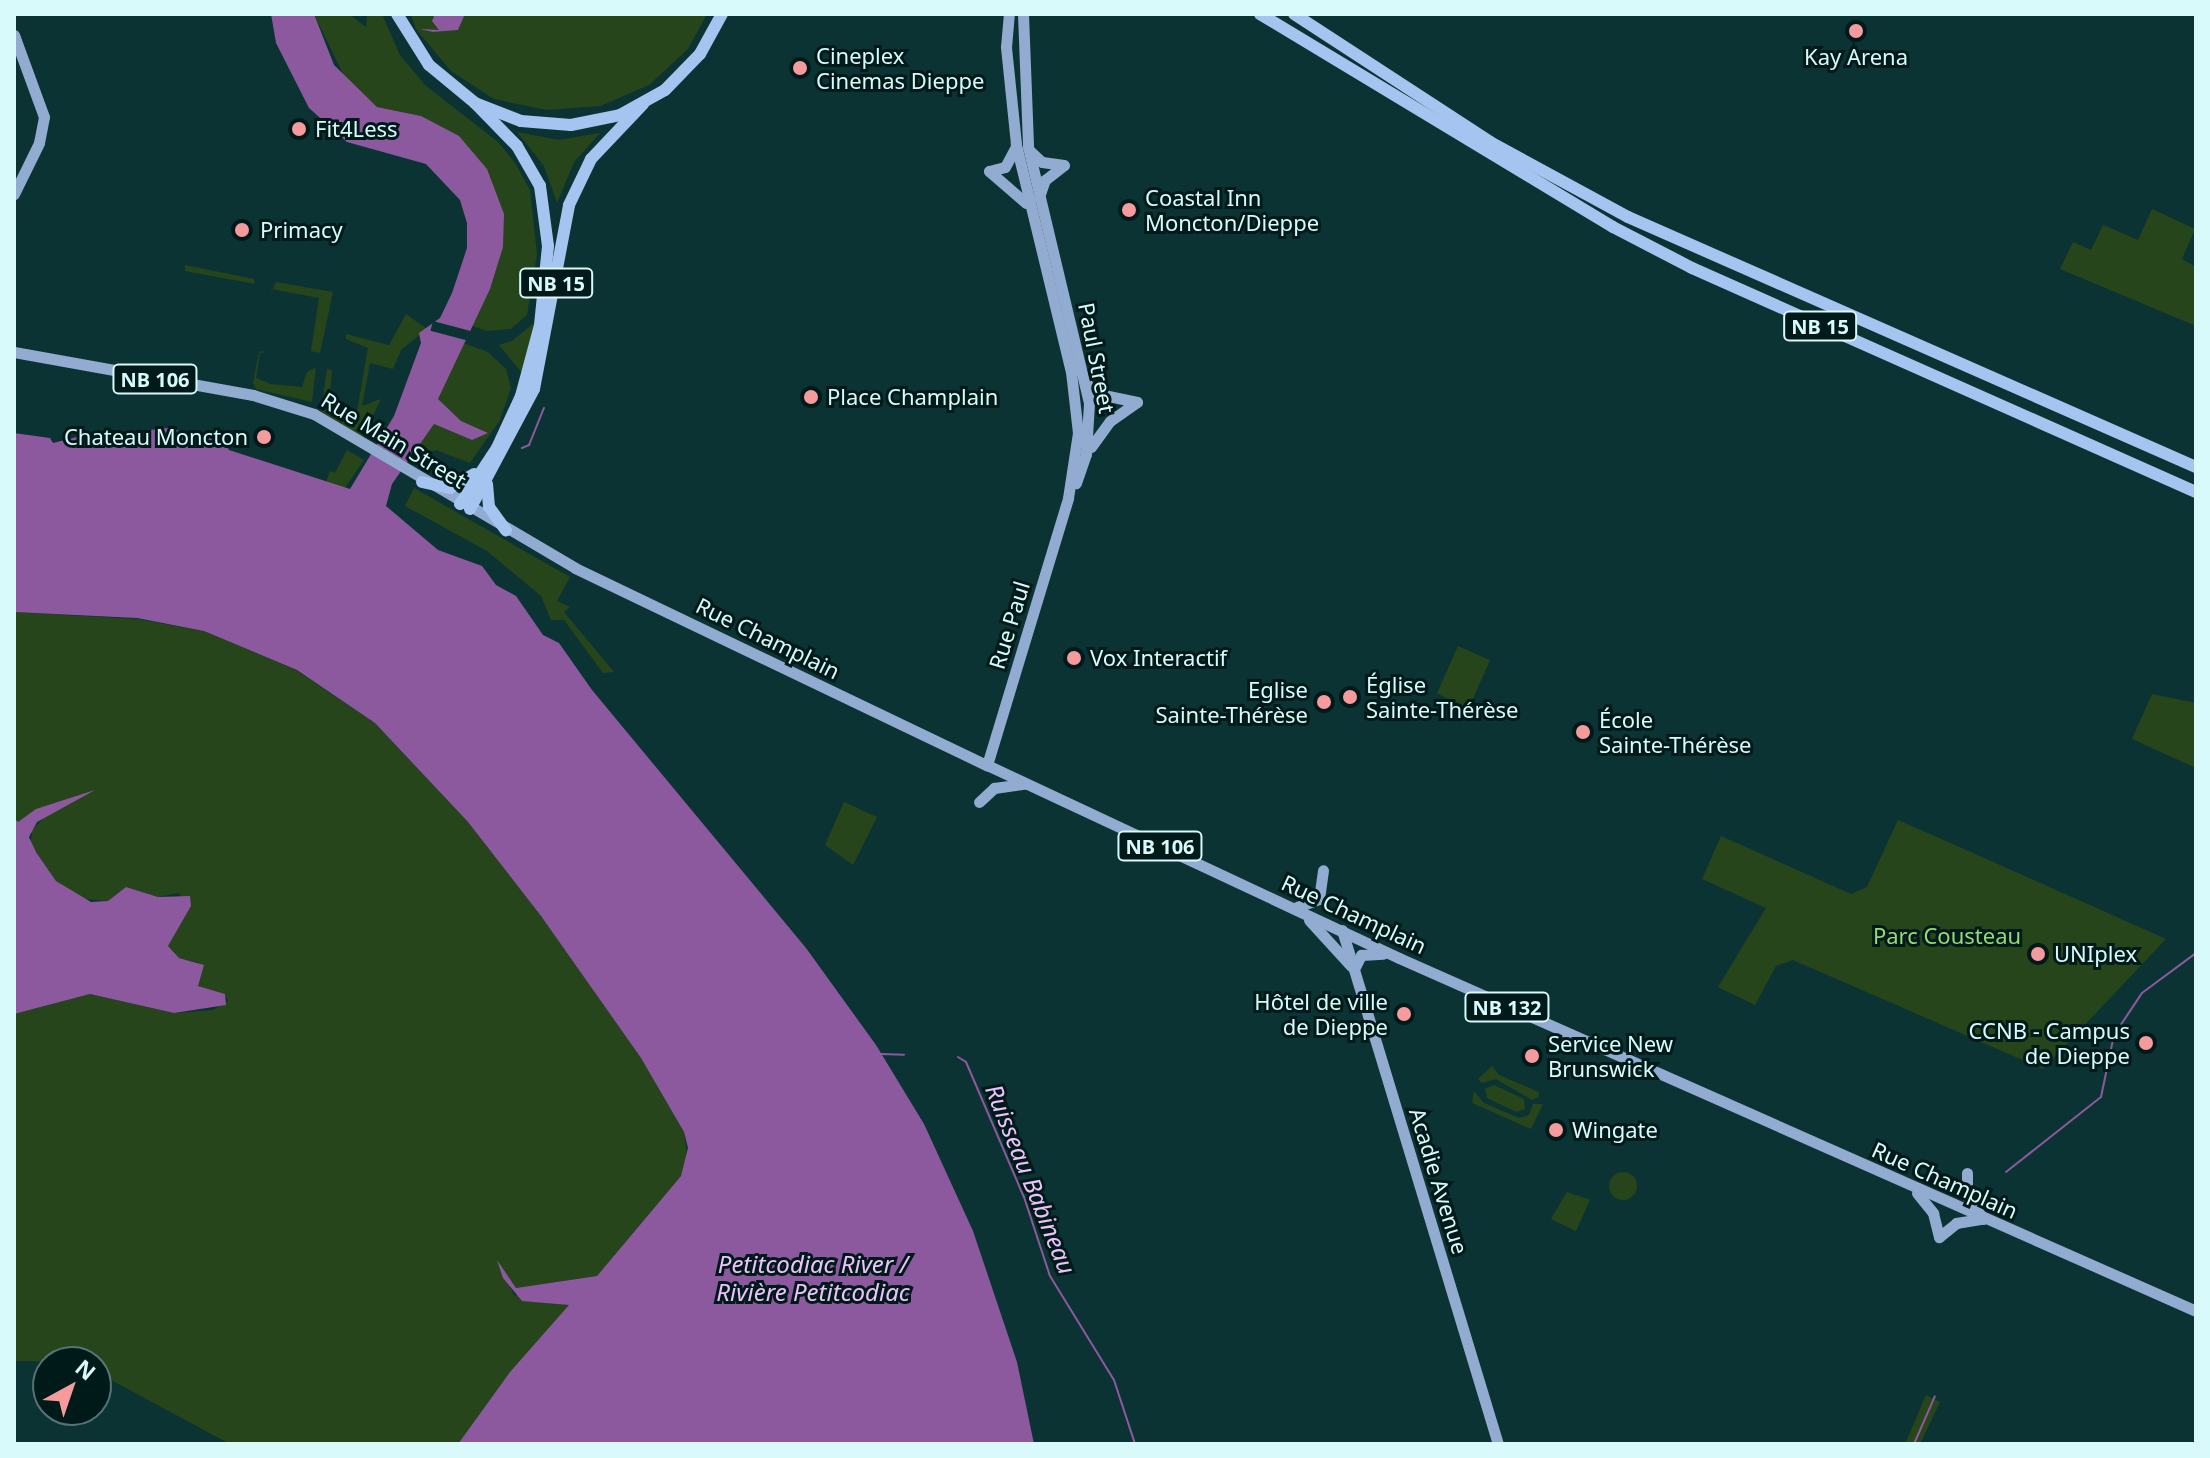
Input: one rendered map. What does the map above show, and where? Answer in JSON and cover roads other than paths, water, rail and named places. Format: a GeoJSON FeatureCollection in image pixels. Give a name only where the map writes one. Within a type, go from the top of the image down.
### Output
{"type":"FeatureCollection","features":[{"type":"Feature","properties":{"kind":"highway","name":"NB 15"},"geometry":{"type":"LineString","coordinates":[[397,14],[429,65],[475,103],[517,146],[540,186],[548,222],[540,325],[521,396],[465,506]]}},
{"type":"Feature","properties":{"kind":"highway","name":"NB 15"},"geometry":{"type":"LineString","coordinates":[[465,506],[490,475],[534,389],[569,205],[591,159],[643,104],[684,74],[722,14]]}},
{"type":"Feature","properties":{"kind":"highway"},"geometry":{"type":"LineString","coordinates":[[1260,14],[1340,58]]}},
{"type":"Feature","properties":{"kind":"highway","name":"NB 15"},"geometry":{"type":"LineString","coordinates":[[1270,14],[1613,227],[1692,268],[2196,492]]}},
{"type":"Feature","properties":{"kind":"highway","name":"NB 15"},"geometry":{"type":"LineString","coordinates":[[1292,14],[1490,142],[1628,217],[2196,467]]}},
{"type":"Feature","properties":{"kind":"highway","name":"NB 15"},"geometry":{"type":"LineString","coordinates":[[475,103],[546,125],[596,122],[643,104]]}},
{"type":"Feature","properties":{"kind":"highway"},"geometry":{"type":"LineString","coordinates":[[422,482],[461,485],[497,448]]}},
{"type":"Feature","properties":{"kind":"highway"},"geometry":{"type":"LineString","coordinates":[[490,475],[485,492],[489,507],[506,530]]}},
{"type":"Feature","properties":{"kind":"main road","name":"Paul Street"},"geometry":{"type":"LineString","coordinates":[[1009,14],[1006,47],[1031,210],[1090,415],[1086,454],[1068,498]]}},
{"type":"Feature","properties":{"kind":"main road"},"geometry":{"type":"LineString","coordinates":[[1023,14],[1022,146],[1010,163],[989,171],[1015,189],[1031,210]]}},
{"type":"Feature","properties":{"kind":"main road"},"geometry":{"type":"LineString","coordinates":[[14,35],[44,117],[39,143],[14,194]]}},
{"type":"Feature","properties":{"kind":"main road","name":"Paul Street"},"geometry":{"type":"LineString","coordinates":[[1022,146],[1038,198],[1077,375],[1078,433],[1068,498]]}},
{"type":"Feature","properties":{"kind":"main road"},"geometry":{"type":"LineString","coordinates":[[1022,146],[1040,161],[1064,165],[1045,180],[1038,198]]}},
{"type":"Feature","properties":{"kind":"main road","name":"Rue Main Street"},"geometry":{"type":"LineString","coordinates":[[14,352],[281,402],[314,414],[465,506]]}},
{"type":"Feature","properties":{"kind":"main road"},"geometry":{"type":"LineString","coordinates":[[1077,375],[1094,393],[1137,402],[1110,421],[1086,454]]}},
{"type":"Feature","properties":{"kind":"main road","name":"Rue Paul"},"geometry":{"type":"LineString","coordinates":[[987,765],[1068,498]]}},
{"type":"Feature","properties":{"kind":"main road","name":"NB 106"},"geometry":{"type":"LineString","coordinates":[[465,506],[506,530]]}},
{"type":"Feature","properties":{"kind":"main road","name":"Rue Champlain"},"geometry":{"type":"LineString","coordinates":[[506,530],[987,765],[1399,958],[2196,1311]]}},
{"type":"Feature","properties":{"kind":"main road"},"geometry":{"type":"LineString","coordinates":[[979,802],[999,786],[1028,784]]}},
{"type":"Feature","properties":{"kind":"main road"},"geometry":{"type":"LineString","coordinates":[[1293,907],[1319,899],[1323,870]]}},
{"type":"Feature","properties":{"kind":"main road"},"geometry":{"type":"LineString","coordinates":[[1293,907],[1318,927],[1354,969],[1367,952],[1399,958]]}},
{"type":"Feature","properties":{"kind":"main road","name":"Acadie Avenue"},"geometry":{"type":"LineString","coordinates":[[1342,930],[1498,1444]]}},
{"type":"Feature","properties":{"kind":"main road"},"geometry":{"type":"LineString","coordinates":[[1911,1187],[1925,1200],[1939,1237],[1956,1223],[1983,1219],[1967,1196],[1967,1173]]}},
{"type":"Feature","properties":{"kind":"water","name":"Petitcodiac River / Rivière Petitcodiac"},"geometry":{"type":"Polygon","coordinates":[[[271,14],[314,14],[334,65],[377,107],[421,116],[459,136],[487,169],[504,214],[503,247],[490,289],[438,399],[461,421],[488,433],[472,440],[434,424],[392,484],[386,506],[438,550],[482,566],[496,585],[516,596],[543,635],[559,643],[592,690],[806,948],[876,1045],[924,1124],[973,1231],[1017,1362],[1034,1444],[458,1444],[510,1372],[569,1305],[522,1301],[503,1278],[497,1260],[516,1288],[597,1276],[681,1176],[688,1148],[684,1132],[641,1058],[541,916],[468,822],[375,723],[297,670],[204,631],[137,618],[14,612],[14,433],[50,438],[53,443],[77,437],[121,441],[122,433],[168,428],[224,442],[229,450],[350,489],[394,416],[421,343],[419,333],[440,318],[452,293],[467,248],[467,223],[460,200],[426,164],[347,142],[309,108],[276,43],[271,14]]]}},
{"type":"Feature","properties":{"kind":"water"},"geometry":{"type":"Polygon","coordinates":[[[435,14],[465,14],[458,30],[433,32],[420,29],[439,30],[432,21],[435,14]]]}},
{"type":"Feature","properties":{"kind":"water"},"geometry":{"type":"Polygon","coordinates":[[[95,790],[37,822],[29,837],[36,852],[56,881],[91,902],[108,901],[126,887],[158,897],[190,896],[191,906],[168,946],[179,958],[204,965],[198,986],[225,994],[226,1005],[174,1013],[90,994],[14,1014],[14,818],[18,822],[36,809],[95,790]]]}},
{"type":"Feature","properties":{"kind":"waterway"},"geometry":{"type":"LineString","coordinates":[[522,448],[529,445],[544,408]]}},
{"type":"Feature","properties":{"kind":"waterway"},"geometry":{"type":"LineString","coordinates":[[2006,1172],[2101,1097],[2114,1035],[2142,993],[2196,953]]}},
{"type":"Feature","properties":{"kind":"waterway","name":"Ruisseau Babineau"},"geometry":{"type":"LineString","coordinates":[[881,1054],[904,1055]]}},
{"type":"Feature","properties":{"kind":"waterway","name":"Ruisseau Babineau"},"geometry":{"type":"LineString","coordinates":[[958,1057],[966,1062],[1024,1197],[1050,1276],[1114,1380],[1135,1444]]}},
{"type":"Feature","properties":{"kind":"waterway"},"geometry":{"type":"LineString","coordinates":[[1914,1444],[1935,1396]]}},
{"type":"Feature","properties":{"kind":"place","name":"Kay Arena"},"geometry":{"type":"Point","coordinates":[1856,31]}},
{"type":"Feature","properties":{"kind":"place","name":"Cineplex Cinemas Dieppe"},"geometry":{"type":"Point","coordinates":[800,68]}},
{"type":"Feature","properties":{"kind":"place","name":"Fit4Less"},"geometry":{"type":"Point","coordinates":[299,129]}},
{"type":"Feature","properties":{"kind":"place","name":"Coastal Inn Moncton/Dieppe"},"geometry":{"type":"Point","coordinates":[1129,210]}},
{"type":"Feature","properties":{"kind":"place","name":"Primacy"},"geometry":{"type":"Point","coordinates":[242,230]}},
{"type":"Feature","properties":{"kind":"place","name":"Place Champlain"},"geometry":{"type":"Point","coordinates":[811,397]}},
{"type":"Feature","properties":{"kind":"place","name":"Chateau Moncton"},"geometry":{"type":"Point","coordinates":[264,437]}},
{"type":"Feature","properties":{"kind":"place","name":"Vox Interactif"},"geometry":{"type":"Point","coordinates":[1074,658]}},
{"type":"Feature","properties":{"kind":"place","name":"Église Sainte-Thérèse"},"geometry":{"type":"Point","coordinates":[1350,697]}},
{"type":"Feature","properties":{"kind":"place","name":"Eglise Sainte-Thérèse"},"geometry":{"type":"Point","coordinates":[1324,702]}},
{"type":"Feature","properties":{"kind":"place","name":"École Sainte-Thérèse"},"geometry":{"type":"Point","coordinates":[1583,732]}},
{"type":"Feature","properties":{"kind":"place","name":"UNIplex"},"geometry":{"type":"Point","coordinates":[2038,954]}},
{"type":"Feature","properties":{"kind":"place","name":"Hôtel de ville de Dieppe"},"geometry":{"type":"Point","coordinates":[1404,1014]}},
{"type":"Feature","properties":{"kind":"place","name":"CCNB - Campus de Dieppe"},"geometry":{"type":"Point","coordinates":[2146,1043]}},
{"type":"Feature","properties":{"kind":"place","name":"Service New Brunswick"},"geometry":{"type":"Point","coordinates":[1532,1056]}},
{"type":"Feature","properties":{"kind":"place","name":"Wingate"},"geometry":{"type":"Point","coordinates":[1556,1130]}},
{"type":"Feature","properties":{"kind":"park label","name":"Parc Cousteau"},"geometry":{"type":"Point","coordinates":[1947,936]}}]}
